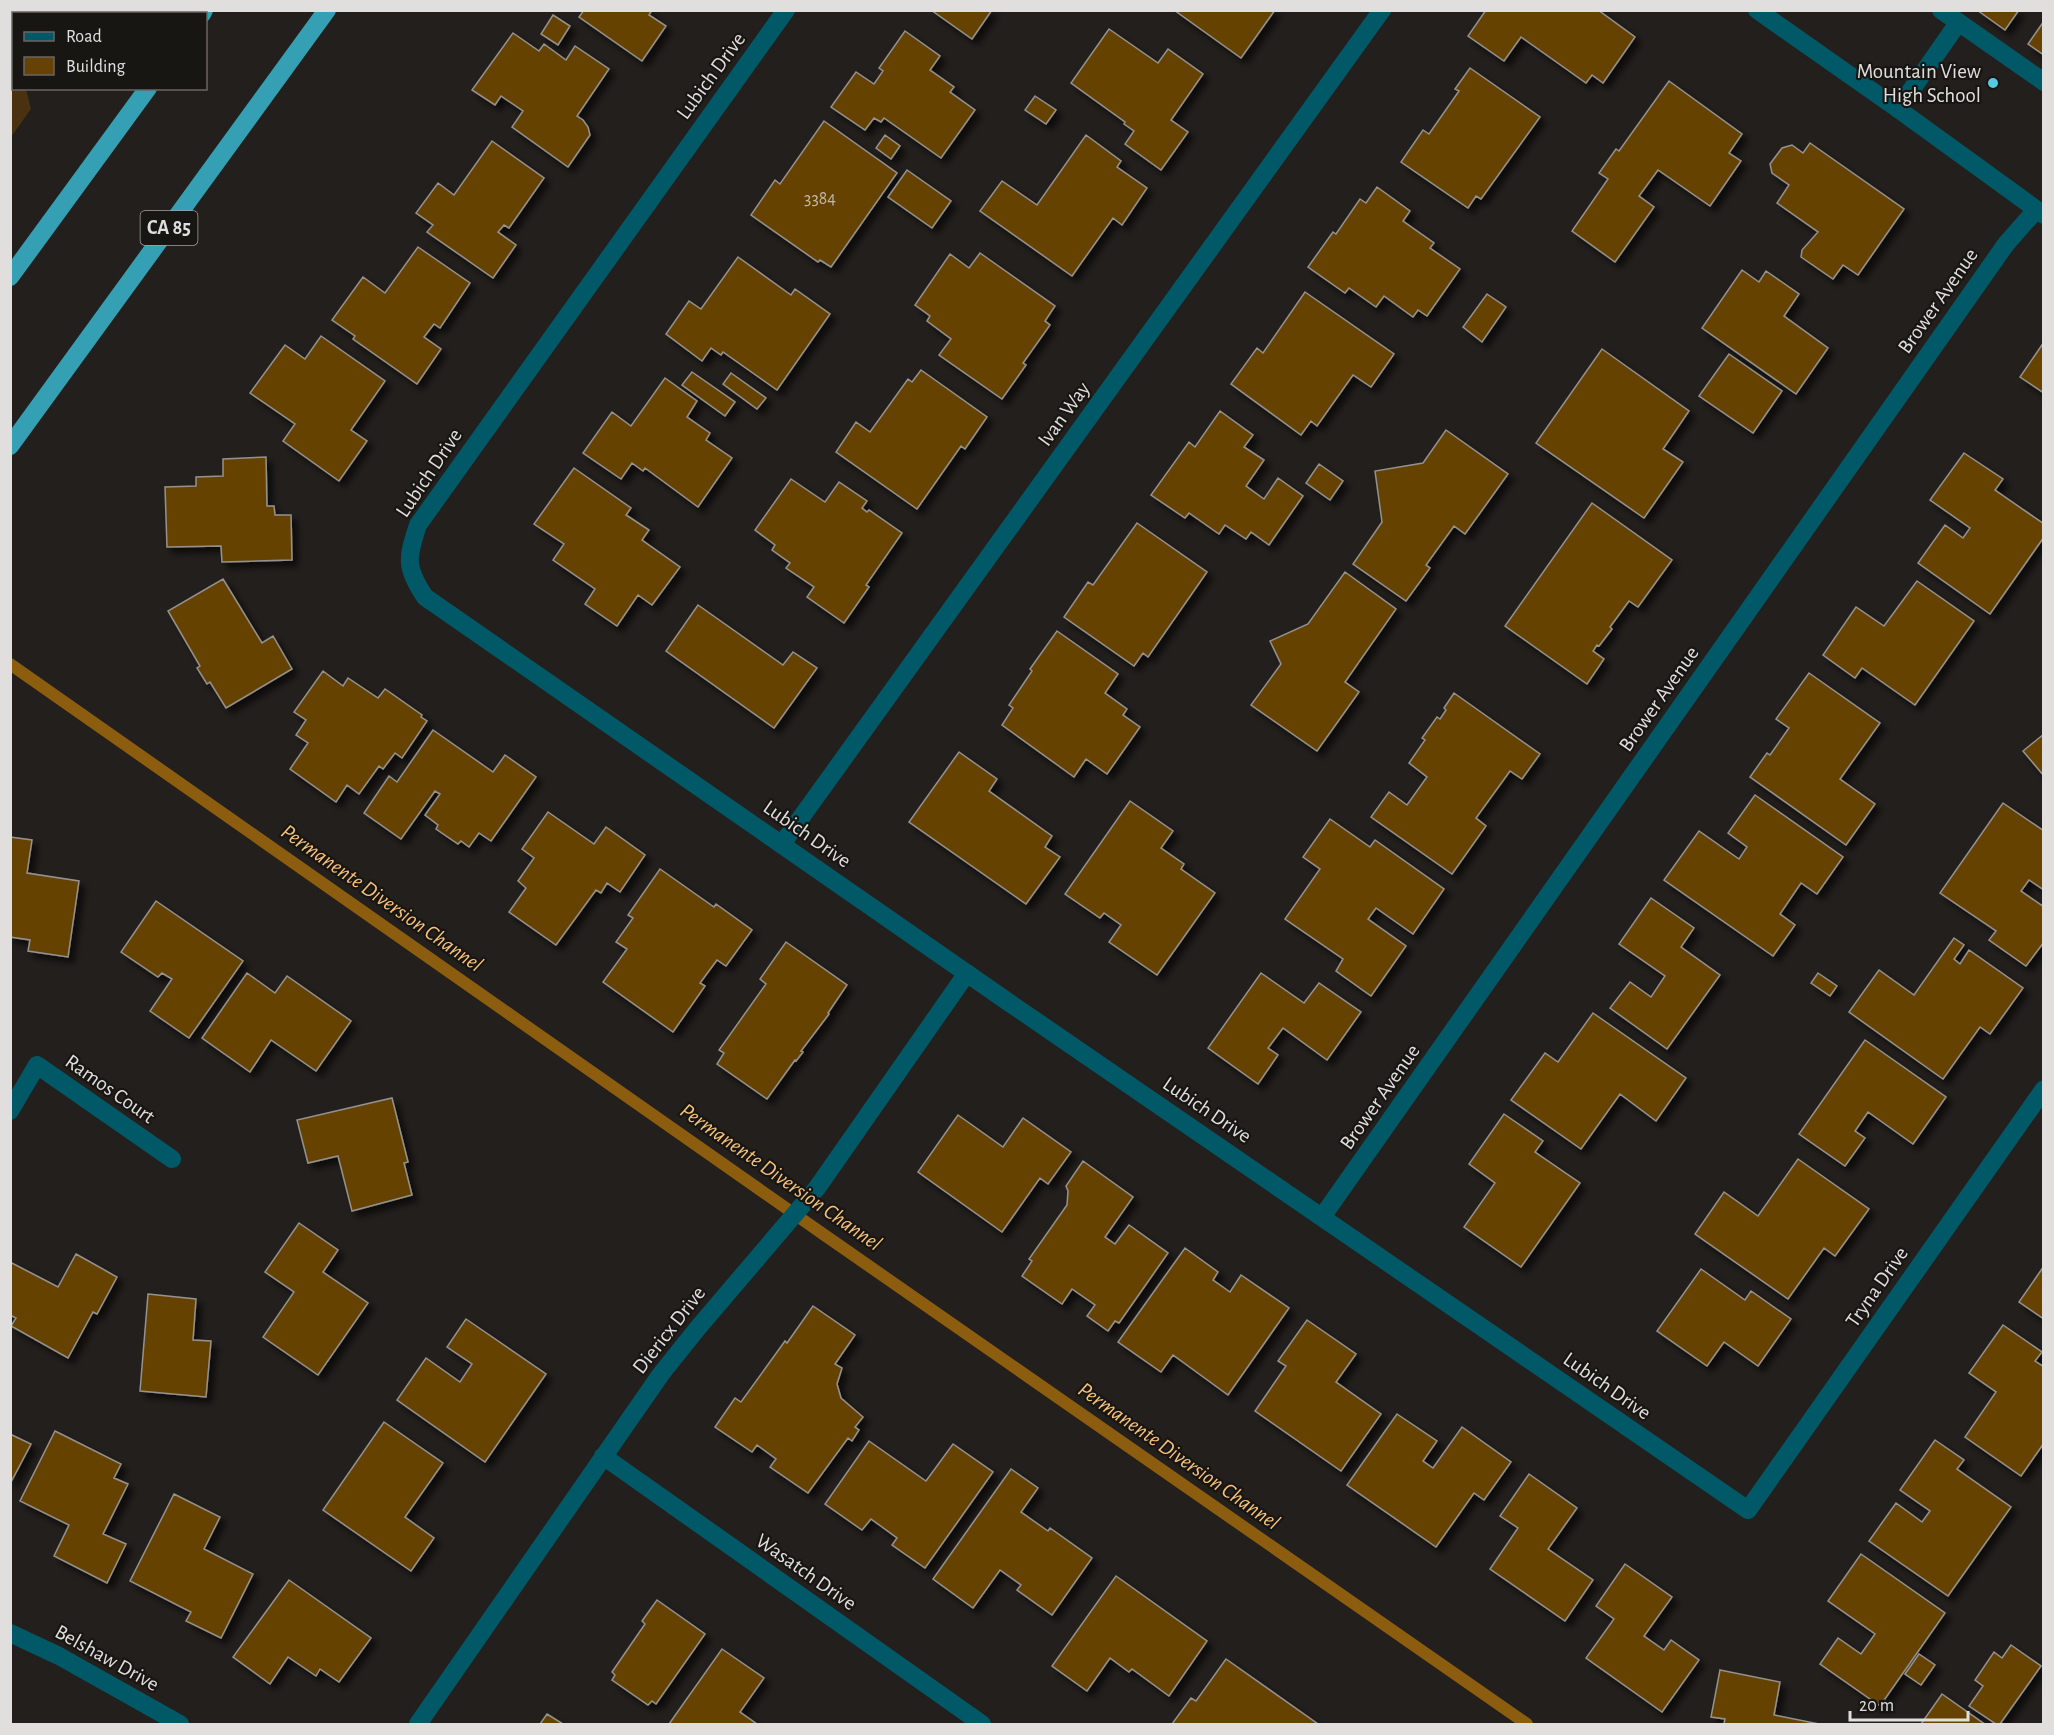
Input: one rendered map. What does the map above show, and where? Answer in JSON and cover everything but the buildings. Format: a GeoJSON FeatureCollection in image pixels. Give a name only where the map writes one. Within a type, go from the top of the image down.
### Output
{"type":"FeatureCollection","features":[{"type":"Feature","properties":{"kind":"highway","name":"CA 85"},"geometry":{"type":"LineString","coordinates":[[10,446],[327,10]]}},
{"type":"Feature","properties":{"kind":"highway"},"geometry":{"type":"LineString","coordinates":[[10,277],[147,90]]}},
{"type":"Feature","properties":{"kind":"street","name":"Lubich Drive"},"geometry":{"type":"LineString","coordinates":[[786,10],[418,525],[409,553],[413,580],[425,597],[1748,1510]]}},
{"type":"Feature","properties":{"kind":"street","name":"Ivan Way"},"geometry":{"type":"LineString","coordinates":[[782,844],[1382,10]]}},
{"type":"Feature","properties":{"kind":"street"},"geometry":{"type":"LineString","coordinates":[[1757,10],[1899,109],[2040,212]]}},
{"type":"Feature","properties":{"kind":"street"},"geometry":{"type":"LineString","coordinates":[[1941,10],[2043,82]]}},
{"type":"Feature","properties":{"kind":"street"},"geometry":{"type":"LineString","coordinates":[[1899,109],[1958,22]]}},
{"type":"Feature","properties":{"kind":"street","name":"Brower Avenue"},"geometry":{"type":"LineString","coordinates":[[1322,1217],[2006,244],[2040,212]]}},
{"type":"Feature","properties":{"kind":"street","name":"Diericx Drive"},"geometry":{"type":"LineString","coordinates":[[418,1725],[661,1374],[817,1188],[967,973]]}},
{"type":"Feature","properties":{"kind":"street","name":"Ramos Court"},"geometry":{"type":"LineString","coordinates":[[10,1111],[37,1065],[172,1159]]}},
{"type":"Feature","properties":{"kind":"street","name":"Tryna Drive"},"geometry":{"type":"LineString","coordinates":[[1748,1510],[2043,1089]]}},
{"type":"Feature","properties":{"kind":"street","name":"Wasatch Drive"},"geometry":{"type":"LineString","coordinates":[[603,1456],[982,1725]]}},
{"type":"Feature","properties":{"kind":"street","name":"Belshaw Drive"},"geometry":{"type":"LineString","coordinates":[[10,1633],[59,1656],[180,1725]]}},
{"type":"Feature","properties":{"kind":"shaded area"},"geometry":{"type":"Polygon","coordinates":[[[11,23],[12,90],[26,90],[31,109],[11,137],[11,23]]]}},
{"type":"Feature","properties":{"kind":"waterway","name":"Permanente Diversion Channel"},"geometry":{"type":"LineString","coordinates":[[10,664],[1527,1724]]}},
{"type":"Feature","properties":{"kind":"place","name":"Mountain View High School"},"geometry":{"type":"Point","coordinates":[1993,83]}}]}
